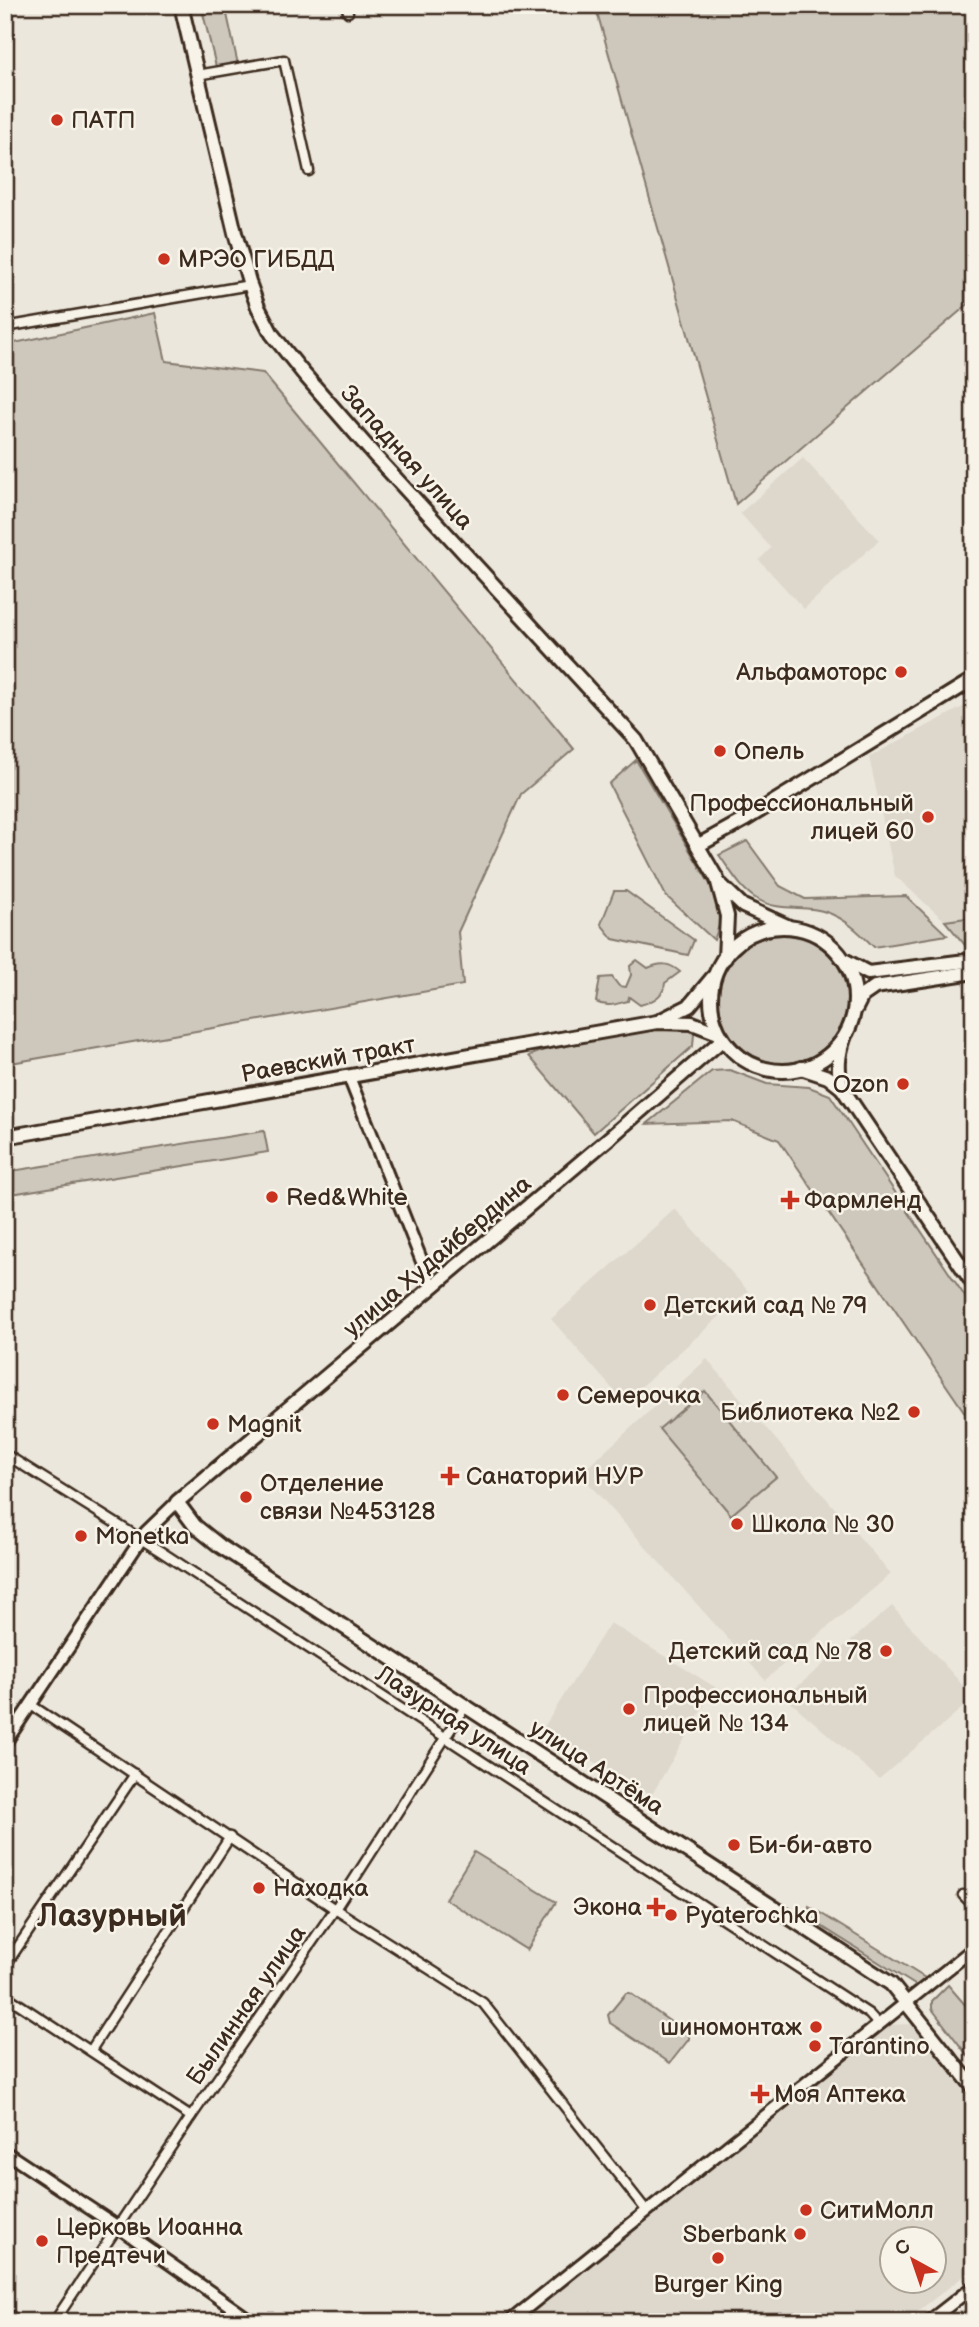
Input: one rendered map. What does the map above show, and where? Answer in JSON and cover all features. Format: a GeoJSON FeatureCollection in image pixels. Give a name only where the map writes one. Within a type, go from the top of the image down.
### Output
{"type":"FeatureCollection","features":[{"type":"Feature","properties":{"kind":"main road","name":"Западная улица"},"geometry":{"type":"LineString","coordinates":[[181,5],[219,172],[250,285],[272,334],[377,458],[636,740],[717,879],[730,896],[743,906],[787,926]]}},
{"type":"Feature","properties":{"kind":"main road"},"geometry":{"type":"LineString","coordinates":[[699,845],[974,679]]}},
{"type":"Feature","properties":{"kind":"main road","name":"Западная улица"},"geometry":{"type":"LineString","coordinates":[[717,879],[727,916],[724,958]]}},
{"type":"Feature","properties":{"kind":"main road"},"geometry":{"type":"LineString","coordinates":[[844,1038],[831,1053],[817,1062],[783,1071],[751,1063],[736,1055],[720,1036],[712,1011],[711,994],[715,974],[724,958],[732,948],[752,933],[787,926],[819,936],[846,961],[868,973],[974,960]]}},
{"type":"Feature","properties":{"kind":"main road"},"geometry":{"type":"LineString","coordinates":[[846,961],[855,990],[854,1011]]}},
{"type":"Feature","properties":{"kind":"main road"},"geometry":{"type":"LineString","coordinates":[[842,1088],[838,1058],[862,996],[875,986],[974,972]]}},
{"type":"Feature","properties":{"kind":"main road","name":"Раевский тракт"},"geometry":{"type":"LineString","coordinates":[[657,1022],[689,1006],[715,974]]}},
{"type":"Feature","properties":{"kind":"main road","name":"Раевский тракт"},"geometry":{"type":"LineString","coordinates":[[5,1137],[657,1022],[692,1023],[720,1036]]}},
{"type":"Feature","properties":{"kind":"main road","name":"улица Худайбердина"},"geometry":{"type":"LineString","coordinates":[[177,1502],[614,1134],[720,1036]]}},
{"type":"Feature","properties":{"kind":"main road"},"geometry":{"type":"LineString","coordinates":[[801,1068],[828,1077],[842,1088],[974,1286]]}},
{"type":"Feature","properties":{"kind":"main road","name":"улица Артёма"},"geometry":{"type":"LineString","coordinates":[[177,1502],[195,1526],[220,1546],[871,1969],[891,1984],[907,2002],[974,2088]]}},
{"type":"Feature","properties":{"kind":"street"},"geometry":{"type":"LineString","coordinates":[[197,75],[284,60],[309,171]]}},
{"type":"Feature","properties":{"kind":"street"},"geometry":{"type":"LineString","coordinates":[[5,327],[250,285]]}},
{"type":"Feature","properties":{"kind":"street"},"geometry":{"type":"LineString","coordinates":[[349,1077],[432,1287]]}},
{"type":"Feature","properties":{"kind":"street","name":"Лазурная улица"},"geometry":{"type":"LineString","coordinates":[[5,1454],[447,1738],[869,2014],[878,2024]]}},
{"type":"Feature","properties":{"kind":"street"},"geometry":{"type":"LineString","coordinates":[[5,1742],[141,1540],[156,1521],[177,1502]]}},
{"type":"Feature","properties":{"kind":"street"},"geometry":{"type":"LineString","coordinates":[[31,1705],[335,1909],[483,2003],[646,2210]]}},
{"type":"Feature","properties":{"kind":"street","name":"Былинная улица"},"geometry":{"type":"LineString","coordinates":[[54,2322],[335,1909],[465,1707]]}},
{"type":"Feature","properties":{"kind":"street"},"geometry":{"type":"LineString","coordinates":[[5,1966],[135,1774]]}},
{"type":"Feature","properties":{"kind":"street"},"geometry":{"type":"LineString","coordinates":[[91,2050],[230,1837]]}},
{"type":"Feature","properties":{"kind":"street"},"geometry":{"type":"LineString","coordinates":[[509,2322],[974,1948]]}},
{"type":"Feature","properties":{"kind":"street"},"geometry":{"type":"LineString","coordinates":[[5,1995],[191,2117]]}},
{"type":"Feature","properties":{"kind":"street"},"geometry":{"type":"LineString","coordinates":[[5,2152],[253,2322]]}},
{"type":"Feature","properties":{"kind":"street"},"geometry":{"type":"LineString","coordinates":[[928,2322],[974,2286]]}},
{"type":"Feature","properties":{"kind":"street"},"geometry":{"type":"LineString","coordinates":[[5,2312],[19,2322]]}},
{"type":"Feature","properties":{"kind":"shaded area"},"geometry":{"type":"Polygon","coordinates":[[[201,5],[225,5],[239,69],[218,75],[201,5]]]}},
{"type":"Feature","properties":{"kind":"shaded area"},"geometry":{"type":"Polygon","coordinates":[[[595,5],[974,5],[974,299],[736,504],[595,5]]]}},
{"type":"Feature","properties":{"kind":"shaded area"},"geometry":{"type":"Polygon","coordinates":[[[155,313],[166,361],[263,373],[574,749],[521,794],[458,932],[463,985],[5,1064],[5,345],[155,313]]]}},
{"type":"Feature","properties":{"kind":"shaded area"},"geometry":{"type":"Polygon","coordinates":[[[803,458],[879,540],[804,609],[759,560],[771,548],[740,513],[803,458]]]}},
{"type":"Feature","properties":{"kind":"shaded area","name":"Профессиональный лицей 60"},"geometry":{"type":"Polygon","coordinates":[[[974,701],[974,917],[945,921],[895,876],[869,757],[974,701]]]}},
{"type":"Feature","properties":{"kind":"shaded area"},"geometry":{"type":"Polygon","coordinates":[[[636,760],[714,891],[720,923],[714,940],[666,896],[609,784],[636,760]]]}},
{"type":"Feature","properties":{"kind":"shaded area"},"geometry":{"type":"Polygon","coordinates":[[[747,841],[780,886],[805,899],[906,896],[947,935],[874,947],[852,926],[833,915],[818,910],[774,906],[757,899],[736,879],[719,855],[747,841]]]}},
{"type":"Feature","properties":{"kind":"shaded area"},"geometry":{"type":"Polygon","coordinates":[[[614,891],[626,891],[694,940],[688,955],[613,939],[601,924],[614,891]]]}},
{"type":"Feature","properties":{"kind":"shaded area"},"geometry":{"type":"Polygon","coordinates":[[[974,917],[974,949],[969,950],[945,921],[974,917]]]}},
{"type":"Feature","properties":{"kind":"shaded area"},"geometry":{"type":"Polygon","coordinates":[[[783,935],[807,940],[828,954],[842,975],[847,999],[842,1023],[828,1044],[807,1058],[783,1063],[759,1058],[738,1044],[724,1023],[719,999],[724,975],[738,954],[759,940],[783,935]]]}},
{"type":"Feature","properties":{"kind":"shaded area"},"geometry":{"type":"Polygon","coordinates":[[[637,960],[648,968],[665,964],[680,972],[665,983],[657,998],[644,1004],[640,1005],[629,997],[628,1001],[612,1005],[596,1002],[600,978],[612,977],[619,986],[626,987],[631,975],[630,966],[637,960]]]}},
{"type":"Feature","properties":{"kind":"shaded area"},"geometry":{"type":"Polygon","coordinates":[[[659,1026],[687,1027],[694,1034],[693,1046],[594,1133],[529,1056],[544,1050],[659,1026]]]}},
{"type":"Feature","properties":{"kind":"shaded area"},"geometry":{"type":"Polygon","coordinates":[[[730,1070],[767,1084],[809,1087],[830,1095],[974,1310],[974,1426],[779,1140],[732,1121],[647,1124],[712,1071],[730,1070]]]}},
{"type":"Feature","properties":{"kind":"shaded area"},"geometry":{"type":"Polygon","coordinates":[[[264,1131],[268,1152],[5,1195],[5,1172],[264,1131]]]}},
{"type":"Feature","properties":{"kind":"shaded area","name":"Детский сад № 79"},"geometry":{"type":"Polygon","coordinates":[[[675,1209],[748,1291],[624,1402],[551,1319],[675,1209]]]}},
{"type":"Feature","properties":{"kind":"shaded area","name":"Школа № 30"},"geometry":{"type":"Polygon","coordinates":[[[707,1359],[891,1574],[765,1680],[580,1474],[707,1359]]]}},
{"type":"Feature","properties":{"kind":"shaded area"},"geometry":{"type":"Polygon","coordinates":[[[705,1391],[776,1477],[731,1515],[659,1429],[705,1391]]]}},
{"type":"Feature","properties":{"kind":"shaded area","name":"Детский сад № 78"},"geometry":{"type":"Polygon","coordinates":[[[892,1606],[974,1698],[879,1779],[785,1697],[892,1606]]]}},
{"type":"Feature","properties":{"kind":"shaded area","name":"Профессиональный лицей № 134"},"geometry":{"type":"Polygon","coordinates":[[[610,1623],[715,1687],[651,1796],[542,1730],[610,1623]]]}},
{"type":"Feature","properties":{"kind":"shaded area"},"geometry":{"type":"Polygon","coordinates":[[[474,1852],[556,1902],[527,1950],[445,1899],[474,1852]]]}},
{"type":"Feature","properties":{"kind":"shaded area"},"geometry":{"type":"Polygon","coordinates":[[[809,1906],[930,1981],[924,1985],[915,1985],[807,1917],[809,1906]]]}},
{"type":"Feature","properties":{"kind":"shaded area"},"geometry":{"type":"Polygon","coordinates":[[[948,1985],[974,2015],[974,2029],[967,2035],[974,2043],[974,2064],[932,2009],[932,2001],[948,1985]]]}},
{"type":"Feature","properties":{"kind":"shaded area"},"geometry":{"type":"Polygon","coordinates":[[[626,1993],[630,1993],[689,2035],[689,2039],[670,2063],[610,2023],[608,2015],[626,1993]]]}},
{"type":"Feature","properties":{"kind":"shaded area"},"geometry":{"type":"Polygon","coordinates":[[[912,2024],[974,2104],[974,2268],[948,2288],[948,2226],[878,2226],[878,2296],[938,2296],[904,2322],[517,2322],[882,2025],[912,2024]]]}},
{"type":"Feature","properties":{"kind":"place","name":"ПАТП"},"geometry":{"type":"Point","coordinates":[57,120]}},
{"type":"Feature","properties":{"kind":"place","name":"МРЭО ГИБДД"},"geometry":{"type":"Point","coordinates":[164,259]}},
{"type":"Feature","properties":{"kind":"place","name":"Альфамоторс"},"geometry":{"type":"Point","coordinates":[901,672]}},
{"type":"Feature","properties":{"kind":"place","name":"Опель"},"geometry":{"type":"Point","coordinates":[720,751]}},
{"type":"Feature","properties":{"kind":"place","name":"Профессиональный лицей 60"},"geometry":{"type":"Point","coordinates":[928,817]}},
{"type":"Feature","properties":{"kind":"place","name":"Ozon"},"geometry":{"type":"Point","coordinates":[903,1084]}},
{"type":"Feature","properties":{"kind":"place","name":"Red&White"},"geometry":{"type":"Point","coordinates":[272,1197]}},
{"type":"Feature","properties":{"kind":"place","name":"Фармленд"},"geometry":{"type":"Point","coordinates":[790,1200]}},
{"type":"Feature","properties":{"kind":"place","name":"Детский сад № 79"},"geometry":{"type":"Point","coordinates":[650,1305]}},
{"type":"Feature","properties":{"kind":"place","name":"Семерочка"},"geometry":{"type":"Point","coordinates":[563,1395]}},
{"type":"Feature","properties":{"kind":"place","name":"Библиотека №2"},"geometry":{"type":"Point","coordinates":[914,1412]}},
{"type":"Feature","properties":{"kind":"place","name":"Magnit"},"geometry":{"type":"Point","coordinates":[213,1424]}},
{"type":"Feature","properties":{"kind":"place","name":"Санаторий НУР"},"geometry":{"type":"Point","coordinates":[450,1476]}},
{"type":"Feature","properties":{"kind":"place","name":"Отделение связи №453128"},"geometry":{"type":"Point","coordinates":[246,1497]}},
{"type":"Feature","properties":{"kind":"place","name":"Школа № 30"},"geometry":{"type":"Point","coordinates":[737,1524]}},
{"type":"Feature","properties":{"kind":"place","name":"Monetka"},"geometry":{"type":"Point","coordinates":[81,1536]}},
{"type":"Feature","properties":{"kind":"place","name":"Детский сад № 78"},"geometry":{"type":"Point","coordinates":[886,1651]}},
{"type":"Feature","properties":{"kind":"place","name":"Профессиональный лицей № 134"},"geometry":{"type":"Point","coordinates":[629,1709]}},
{"type":"Feature","properties":{"kind":"place","name":"Би-би-авто"},"geometry":{"type":"Point","coordinates":[734,1845]}},
{"type":"Feature","properties":{"kind":"place","name":"Находка"},"geometry":{"type":"Point","coordinates":[259,1888]}},
{"type":"Feature","properties":{"kind":"place","name":"Экона"},"geometry":{"type":"Point","coordinates":[656,1907]}},
{"type":"Feature","properties":{"kind":"place","name":"Pyaterochka"},"geometry":{"type":"Point","coordinates":[671,1915]}},
{"type":"Feature","properties":{"kind":"place","name":"шиномонтаж"},"geometry":{"type":"Point","coordinates":[816,2027]}},
{"type":"Feature","properties":{"kind":"place","name":"Tarantino"},"geometry":{"type":"Point","coordinates":[815,2046]}},
{"type":"Feature","properties":{"kind":"place","name":"Моя Аптека"},"geometry":{"type":"Point","coordinates":[760,2094]}},
{"type":"Feature","properties":{"kind":"place","name":"СитиМолл"},"geometry":{"type":"Point","coordinates":[806,2210]}},
{"type":"Feature","properties":{"kind":"place","name":"Sberbank"},"geometry":{"type":"Point","coordinates":[800,2234]}},
{"type":"Feature","properties":{"kind":"place","name":"Церковь Иоанна Предтечи"},"geometry":{"type":"Point","coordinates":[42,2241]}},
{"type":"Feature","properties":{"kind":"place","name":"Burger King"},"geometry":{"type":"Point","coordinates":[718,2258]}},
{"type":"Feature","properties":{"kind":"district","name":"Лазурный"},"geometry":{"type":"Point","coordinates":[112,1915]}}]}
